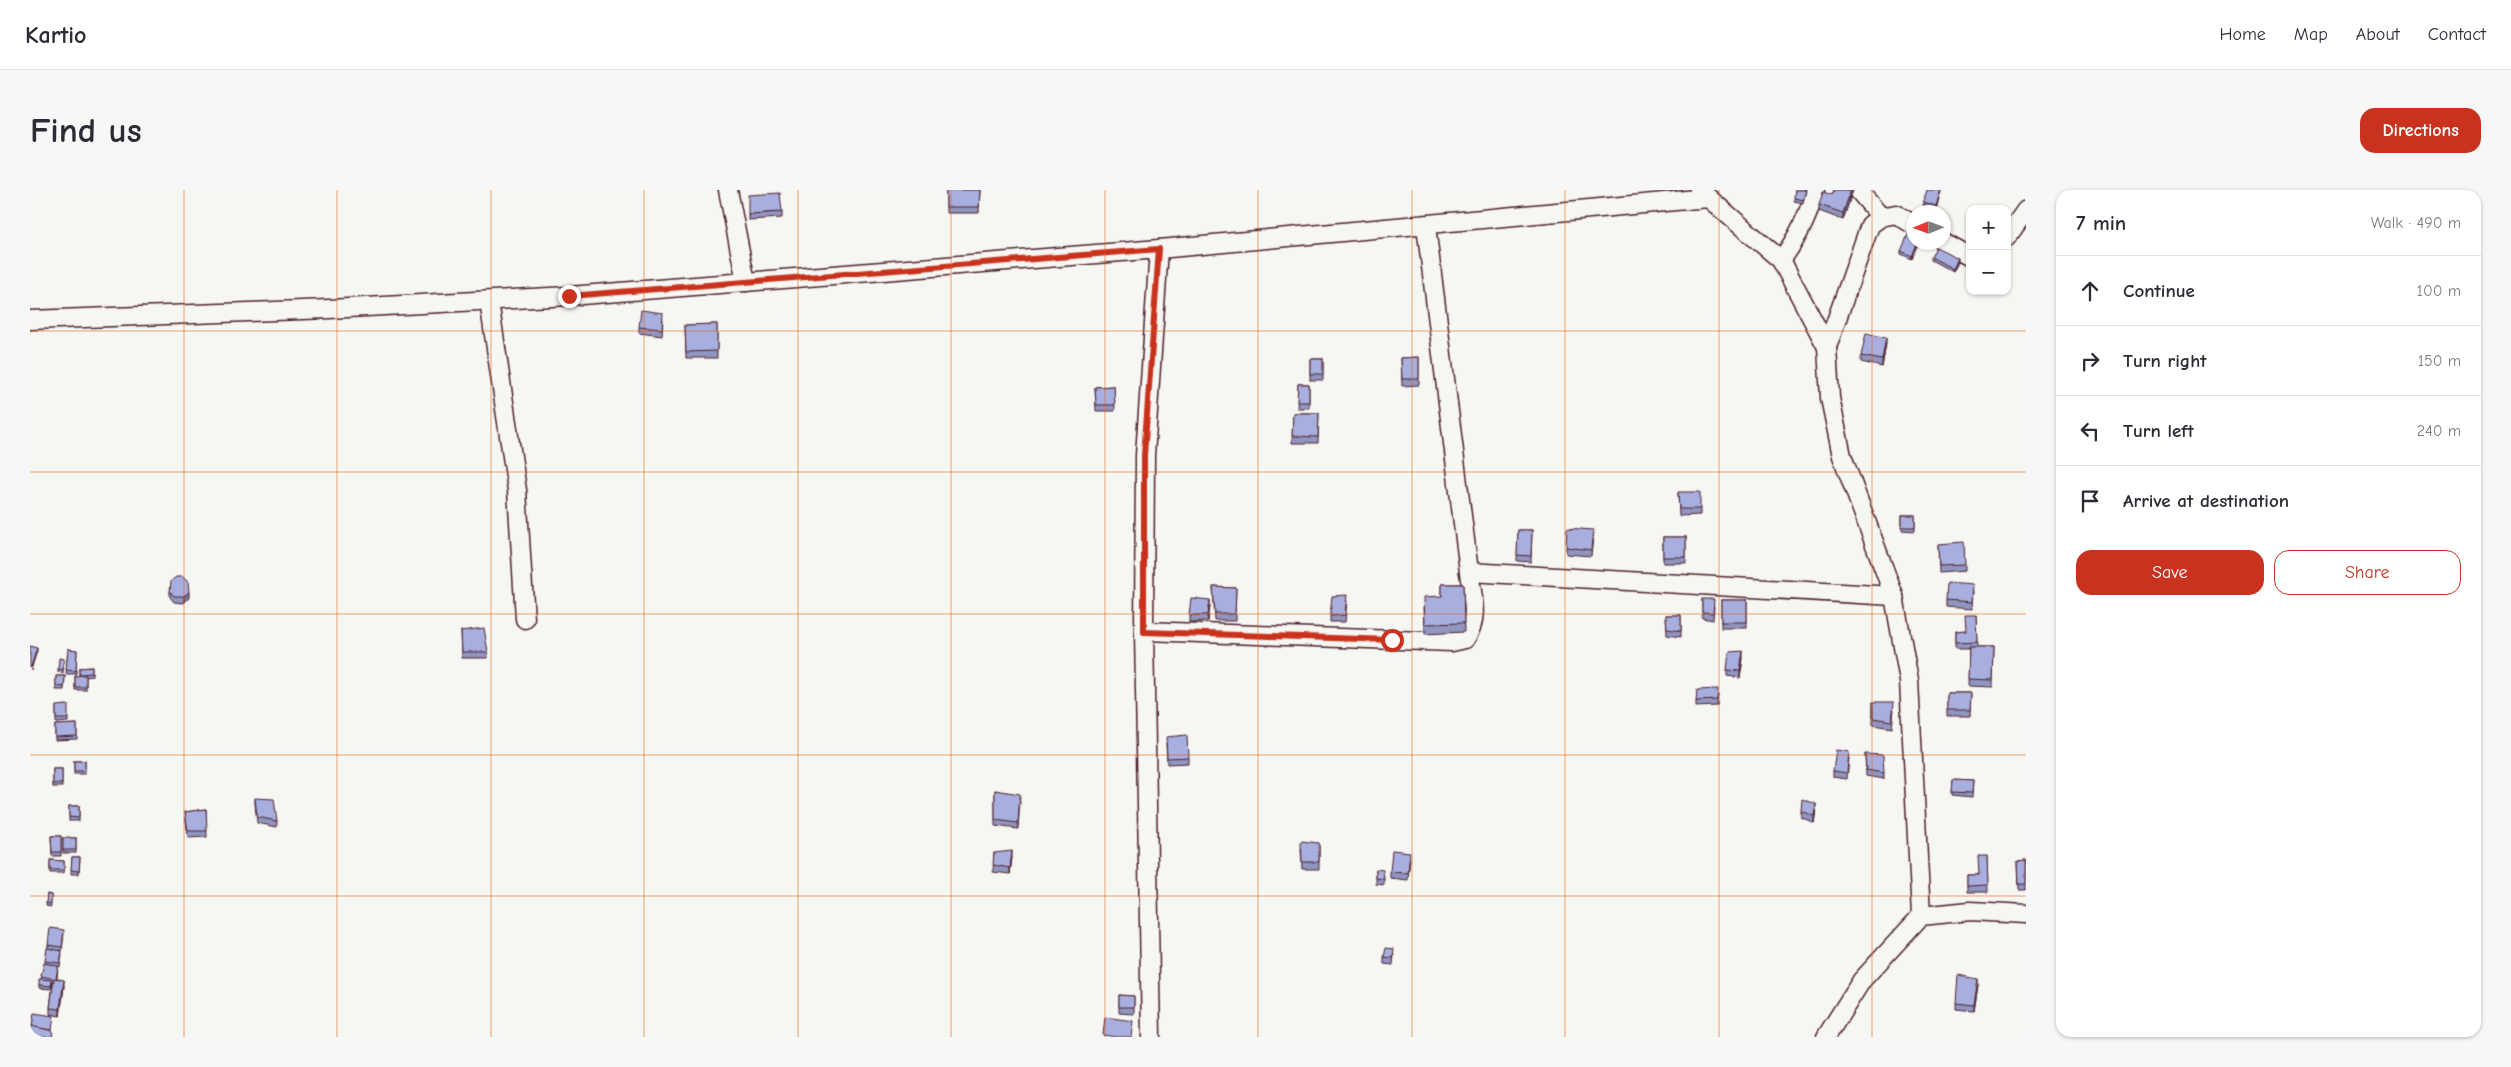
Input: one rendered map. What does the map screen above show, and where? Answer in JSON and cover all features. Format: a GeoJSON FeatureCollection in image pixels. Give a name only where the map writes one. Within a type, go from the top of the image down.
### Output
{"type":"FeatureCollection","features":[{"type":"Feature","properties":{"kind":"street"},"geometry":{"type":"LineString","coordinates":[[728,190],[746,282]]}},
{"type":"Feature","properties":{"kind":"street"},"geometry":{"type":"LineString","coordinates":[[1781,260],[1810,209],[1815,190]]}},
{"type":"Feature","properties":{"kind":"street"},"geometry":{"type":"LineString","coordinates":[[1858,190],[1881,217]]}},
{"type":"Feature","properties":{"kind":"street"},"geometry":{"type":"LineString","coordinates":[[30,320],[488,301],[746,282],[1426,226],[1703,194],[1781,260],[1827,347]]}},
{"type":"Feature","properties":{"kind":"street"},"geometry":{"type":"LineString","coordinates":[[2011,231],[2026,210]]}},
{"type":"Feature","properties":{"kind":"street"},"geometry":{"type":"LineString","coordinates":[[1906,220],[1896,214],[1881,217],[1870,225],[1827,347],[1830,398],[1842,456],[1894,596],[1908,681],[1921,916]]}},
{"type":"Feature","properties":{"kind":"street"},"geometry":{"type":"LineString","coordinates":[[1144,632],[1452,642],[1465,640],[1473,630],[1475,616],[1426,226]]}},
{"type":"Feature","properties":{"kind":"street"},"geometry":{"type":"LineString","coordinates":[[1951,246],[1966,255]]}},
{"type":"Feature","properties":{"kind":"street"},"geometry":{"type":"LineString","coordinates":[[1152,1037],[1144,632],[1144,455],[1159,249]]}},
{"type":"Feature","properties":{"kind":"street"},"geometry":{"type":"LineString","coordinates":[[488,301],[517,490],[525,620]]}},
{"type":"Feature","properties":{"kind":"street"},"geometry":{"type":"LineString","coordinates":[[1469,572],[1894,596]]}},
{"type":"Feature","properties":{"kind":"street"},"geometry":{"type":"LineString","coordinates":[[1826,1037],[1862,980],[1921,916],[1970,911],[2026,914]]}},
{"type":"Feature","properties":{"kind":"building"},"geometry":{"type":"Polygon","coordinates":[[[946,190],[980,190],[979,207],[946,207],[946,190]]]}},
{"type":"Feature","properties":{"kind":"building"},"geometry":{"type":"Polygon","coordinates":[[[1795,190],[1806,190],[1803,200],[1794,198],[1795,190]]]}},
{"type":"Feature","properties":{"kind":"building"},"geometry":{"type":"Polygon","coordinates":[[[1834,190],[1851,190],[1843,213],[1819,205],[1823,192],[1832,195],[1834,190]]]}},
{"type":"Feature","properties":{"kind":"building"},"geometry":{"type":"Polygon","coordinates":[[[1927,190],[1941,190],[1936,205],[1923,202],[1927,190]]]}},
{"type":"Feature","properties":{"kind":"building"},"geometry":{"type":"Polygon","coordinates":[[[780,193],[782,212],[748,214],[748,195],[780,193]]]}},
{"type":"Feature","properties":{"kind":"building"},"geometry":{"type":"Polygon","coordinates":[[[1906,239],[1906,250],[1915,250],[1912,256],[1901,251],[1906,239]]]}},
{"type":"Feature","properties":{"kind":"building"},"geometry":{"type":"Polygon","coordinates":[[[1934,250],[1942,250],[1958,258],[1953,269],[1931,257],[1934,250]]]}},
{"type":"Feature","properties":{"kind":"building"},"geometry":{"type":"Polygon","coordinates":[[[641,310],[663,313],[662,329],[639,327],[641,310]]]}},
{"type":"Feature","properties":{"kind":"building"},"geometry":{"type":"Polygon","coordinates":[[[717,324],[717,351],[686,352],[685,325],[717,324]]]}},
{"type":"Feature","properties":{"kind":"building"},"geometry":{"type":"Polygon","coordinates":[[[1866,333],[1886,338],[1882,360],[1861,356],[1866,333]]]}},
{"type":"Feature","properties":{"kind":"building"},"geometry":{"type":"Polygon","coordinates":[[[1419,357],[1419,379],[1402,379],[1401,358],[1419,357]]]}},
{"type":"Feature","properties":{"kind":"building"},"geometry":{"type":"Polygon","coordinates":[[[1310,359],[1323,359],[1323,374],[1310,374],[1310,359]]]}},
{"type":"Feature","properties":{"kind":"building"},"geometry":{"type":"Polygon","coordinates":[[[1298,384],[1309,384],[1309,402],[1297,402],[1298,384]]]}},
{"type":"Feature","properties":{"kind":"building"},"geometry":{"type":"Polygon","coordinates":[[[1114,386],[1115,405],[1096,405],[1095,387],[1114,386]]]}},
{"type":"Feature","properties":{"kind":"building"},"geometry":{"type":"Polygon","coordinates":[[[1293,413],[1319,413],[1318,437],[1292,436],[1293,413]]]}},
{"type":"Feature","properties":{"kind":"building"},"geometry":{"type":"Polygon","coordinates":[[[1678,492],[1700,492],[1700,509],[1679,509],[1678,492]]]}},
{"type":"Feature","properties":{"kind":"building"},"geometry":{"type":"Polygon","coordinates":[[[1902,515],[1915,515],[1915,527],[1902,527],[1902,515]]]}},
{"type":"Feature","properties":{"kind":"building"},"geometry":{"type":"Polygon","coordinates":[[[1567,528],[1593,530],[1591,550],[1566,547],[1567,528]]]}},
{"type":"Feature","properties":{"kind":"building"},"geometry":{"type":"Polygon","coordinates":[[[1518,530],[1532,530],[1531,556],[1517,555],[1518,530]]]}},
{"type":"Feature","properties":{"kind":"building"},"geometry":{"type":"Polygon","coordinates":[[[1663,537],[1686,537],[1686,557],[1663,557],[1663,537]]]}},
{"type":"Feature","properties":{"kind":"building"},"geometry":{"type":"Polygon","coordinates":[[[1964,542],[1965,565],[1939,566],[1938,544],[1964,542]]]}},
{"type":"Feature","properties":{"kind":"building"},"geometry":{"type":"Polygon","coordinates":[[[176,577],[183,577],[188,582],[189,592],[184,596],[174,596],[170,591],[171,581],[176,577]]]}},
{"type":"Feature","properties":{"kind":"building"},"geometry":{"type":"Polygon","coordinates":[[[1947,583],[1973,585],[1972,602],[1946,600],[1947,583]]]}},
{"type":"Feature","properties":{"kind":"building"},"geometry":{"type":"Polygon","coordinates":[[[1442,584],[1463,584],[1464,623],[1425,624],[1424,597],[1442,596],[1442,584]]]}},
{"type":"Feature","properties":{"kind":"building"},"geometry":{"type":"Polygon","coordinates":[[[1213,587],[1236,588],[1235,614],[1215,614],[1213,587]]]}},
{"type":"Feature","properties":{"kind":"building"},"geometry":{"type":"Polygon","coordinates":[[[1347,595],[1345,615],[1330,616],[1332,596],[1347,595]]]}},
{"type":"Feature","properties":{"kind":"building"},"geometry":{"type":"Polygon","coordinates":[[[1191,598],[1210,600],[1208,615],[1189,615],[1191,598]]]}},
{"type":"Feature","properties":{"kind":"building"},"geometry":{"type":"Polygon","coordinates":[[[1702,599],[1714,599],[1713,613],[1702,612],[1702,599]]]}},
{"type":"Feature","properties":{"kind":"building"},"geometry":{"type":"Polygon","coordinates":[[[1721,600],[1747,600],[1747,622],[1721,622],[1721,600]]]}},
{"type":"Feature","properties":{"kind":"building"},"geometry":{"type":"Polygon","coordinates":[[[1666,615],[1681,615],[1681,631],[1667,629],[1666,615]]]}},
{"type":"Feature","properties":{"kind":"building"},"geometry":{"type":"Polygon","coordinates":[[[1965,615],[1976,615],[1977,642],[1955,643],[1955,632],[1966,631],[1965,615]]]}},
{"type":"Feature","properties":{"kind":"building"},"geometry":{"type":"Polygon","coordinates":[[[484,628],[488,652],[462,652],[461,631],[484,628]]]}},
{"type":"Feature","properties":{"kind":"building"},"geometry":{"type":"Polygon","coordinates":[[[30,646],[37,648],[31,667],[30,667],[30,646]]]}},
{"type":"Feature","properties":{"kind":"building"},"geometry":{"type":"Polygon","coordinates":[[[1969,647],[1994,647],[1993,680],[1968,679],[1969,647]]]}},
{"type":"Feature","properties":{"kind":"building"},"geometry":{"type":"Polygon","coordinates":[[[68,649],[77,650],[76,671],[66,670],[68,649]]]}},
{"type":"Feature","properties":{"kind":"building"},"geometry":{"type":"Polygon","coordinates":[[[1743,651],[1740,671],[1727,670],[1729,652],[1743,651]]]}},
{"type":"Feature","properties":{"kind":"building"},"geometry":{"type":"Polygon","coordinates":[[[59,658],[64,659],[63,670],[58,669],[59,658]]]}},
{"type":"Feature","properties":{"kind":"building"},"geometry":{"type":"Polygon","coordinates":[[[92,667],[92,673],[79,674],[79,668],[92,667]]]}},
{"type":"Feature","properties":{"kind":"building"},"geometry":{"type":"Polygon","coordinates":[[[86,675],[86,687],[75,687],[75,676],[86,675]]]}},
{"type":"Feature","properties":{"kind":"building"},"geometry":{"type":"Polygon","coordinates":[[[56,676],[65,676],[64,687],[56,686],[56,676]]]}},
{"type":"Feature","properties":{"kind":"building"},"geometry":{"type":"Polygon","coordinates":[[[1718,689],[1717,700],[1696,701],[1697,690],[1718,689]]]}},
{"type":"Feature","properties":{"kind":"building"},"geometry":{"type":"Polygon","coordinates":[[[1947,693],[1971,693],[1970,710],[1947,710],[1947,693]]]}},
{"type":"Feature","properties":{"kind":"building"},"geometry":{"type":"Polygon","coordinates":[[[1873,702],[1894,702],[1892,721],[1873,718],[1873,702]]]}},
{"type":"Feature","properties":{"kind":"building"},"geometry":{"type":"Polygon","coordinates":[[[68,705],[68,719],[56,719],[56,706],[68,705]]]}},
{"type":"Feature","properties":{"kind":"building"},"geometry":{"type":"Polygon","coordinates":[[[77,724],[77,736],[55,737],[55,725],[77,724]]]}},
{"type":"Feature","properties":{"kind":"building"},"geometry":{"type":"Polygon","coordinates":[[[1187,735],[1188,757],[1167,758],[1166,737],[1187,735]]]}},
{"type":"Feature","properties":{"kind":"building"},"geometry":{"type":"Polygon","coordinates":[[[1836,750],[1849,752],[1847,773],[1833,771],[1836,750]]]}},
{"type":"Feature","properties":{"kind":"building"},"geometry":{"type":"Polygon","coordinates":[[[1865,754],[1883,755],[1884,773],[1866,770],[1865,754]]]}},
{"type":"Feature","properties":{"kind":"building"},"geometry":{"type":"Polygon","coordinates":[[[74,761],[85,761],[85,771],[74,771],[74,761]]]}},
{"type":"Feature","properties":{"kind":"building"},"geometry":{"type":"Polygon","coordinates":[[[53,769],[62,769],[62,784],[53,784],[53,769]]]}},
{"type":"Feature","properties":{"kind":"building"},"geometry":{"type":"Polygon","coordinates":[[[1953,780],[1973,781],[1972,793],[1952,792],[1953,780]]]}},
{"type":"Feature","properties":{"kind":"building"},"geometry":{"type":"Polygon","coordinates":[[[995,790],[1020,794],[1018,823],[995,820],[995,790]]]}},
{"type":"Feature","properties":{"kind":"building"},"geometry":{"type":"Polygon","coordinates":[[[255,798],[274,799],[277,821],[257,817],[255,798]]]}},
{"type":"Feature","properties":{"kind":"building"},"geometry":{"type":"Polygon","coordinates":[[[1802,799],[1816,804],[1814,816],[1801,811],[1802,799]]]}},
{"type":"Feature","properties":{"kind":"building"},"geometry":{"type":"Polygon","coordinates":[[[69,806],[79,806],[79,818],[69,817],[69,806]]]}},
{"type":"Feature","properties":{"kind":"building"},"geometry":{"type":"Polygon","coordinates":[[[206,809],[207,831],[188,831],[185,812],[206,809]]]}},
{"type":"Feature","properties":{"kind":"building"},"geometry":{"type":"Polygon","coordinates":[[[51,836],[61,836],[61,852],[52,852],[51,836]]]}},
{"type":"Feature","properties":{"kind":"building"},"geometry":{"type":"Polygon","coordinates":[[[63,838],[76,838],[76,850],[63,850],[63,838]]]}},
{"type":"Feature","properties":{"kind":"building"},"geometry":{"type":"Polygon","coordinates":[[[1301,841],[1319,843],[1319,862],[1302,862],[1301,841]]]}},
{"type":"Feature","properties":{"kind":"building"},"geometry":{"type":"Polygon","coordinates":[[[1392,850],[1410,852],[1408,873],[1390,872],[1392,850]]]}},
{"type":"Feature","properties":{"kind":"building"},"geometry":{"type":"Polygon","coordinates":[[[1012,851],[1010,868],[993,865],[994,853],[1012,851]]]}},
{"type":"Feature","properties":{"kind":"building"},"geometry":{"type":"Polygon","coordinates":[[[1978,856],[1987,856],[1988,885],[1967,886],[1967,875],[1979,875],[1978,856]]]}},
{"type":"Feature","properties":{"kind":"building"},"geometry":{"type":"Polygon","coordinates":[[[72,857],[80,857],[79,871],[71,870],[72,857]]]}},
{"type":"Feature","properties":{"kind":"building"},"geometry":{"type":"Polygon","coordinates":[[[50,860],[64,861],[64,870],[50,870],[50,860]]]}},
{"type":"Feature","properties":{"kind":"building"},"geometry":{"type":"Polygon","coordinates":[[[2026,860],[2026,884],[2019,884],[2018,861],[2026,860]]]}},
{"type":"Feature","properties":{"kind":"building"},"geometry":{"type":"Polygon","coordinates":[[[1376,869],[1383,870],[1384,879],[1376,878],[1376,869]]]}},
{"type":"Feature","properties":{"kind":"building"},"geometry":{"type":"Polygon","coordinates":[[[47,894],[51,895],[51,904],[46,903],[47,894]]]}},
{"type":"Feature","properties":{"kind":"building"},"geometry":{"type":"Polygon","coordinates":[[[50,928],[64,930],[62,947],[48,945],[50,928]]]}},
{"type":"Feature","properties":{"kind":"building"},"geometry":{"type":"Polygon","coordinates":[[[47,948],[62,951],[60,963],[45,961],[47,948]]]}},
{"type":"Feature","properties":{"kind":"building"},"geometry":{"type":"Polygon","coordinates":[[[1386,948],[1394,949],[1393,958],[1384,957],[1386,948]]]}},
{"type":"Feature","properties":{"kind":"building"},"geometry":{"type":"Polygon","coordinates":[[[44,963],[58,966],[56,979],[41,976],[44,963]]]}},
{"type":"Feature","properties":{"kind":"building"},"geometry":{"type":"Polygon","coordinates":[[[1958,975],[1978,979],[1974,1005],[1956,1003],[1958,975]]]}},
{"type":"Feature","properties":{"kind":"building"},"geometry":{"type":"Polygon","coordinates":[[[54,978],[64,980],[60,1009],[50,1008],[54,978]]]}},
{"type":"Feature","properties":{"kind":"building"},"geometry":{"type":"Polygon","coordinates":[[[39,979],[52,980],[51,986],[39,985],[39,979]]]}},
{"type":"Feature","properties":{"kind":"building"},"geometry":{"type":"Polygon","coordinates":[[[1119,995],[1134,996],[1134,1007],[1119,1007],[1119,995]]]}},
{"type":"Feature","properties":{"kind":"building"},"geometry":{"type":"Polygon","coordinates":[[[34,1013],[54,1016],[52,1030],[32,1027],[34,1013]]]}},
{"type":"Feature","properties":{"kind":"building"},"geometry":{"type":"Polygon","coordinates":[[[1105,1017],[1133,1021],[1131,1037],[1103,1035],[1105,1017]]]}},
{"type":"Feature","properties":{"kind":"building"},"geometry":{"type":"Polygon","coordinates":[[[31,1026],[53,1031],[52,1037],[30,1037],[31,1026]]]}},
{"type":"Feature","properties":{"kind":"route"},"geometry":{"type":"LineString","coordinates":[[569,296],[1159,249],[1144,455],[1144,632],[1392,640]]}}]}
